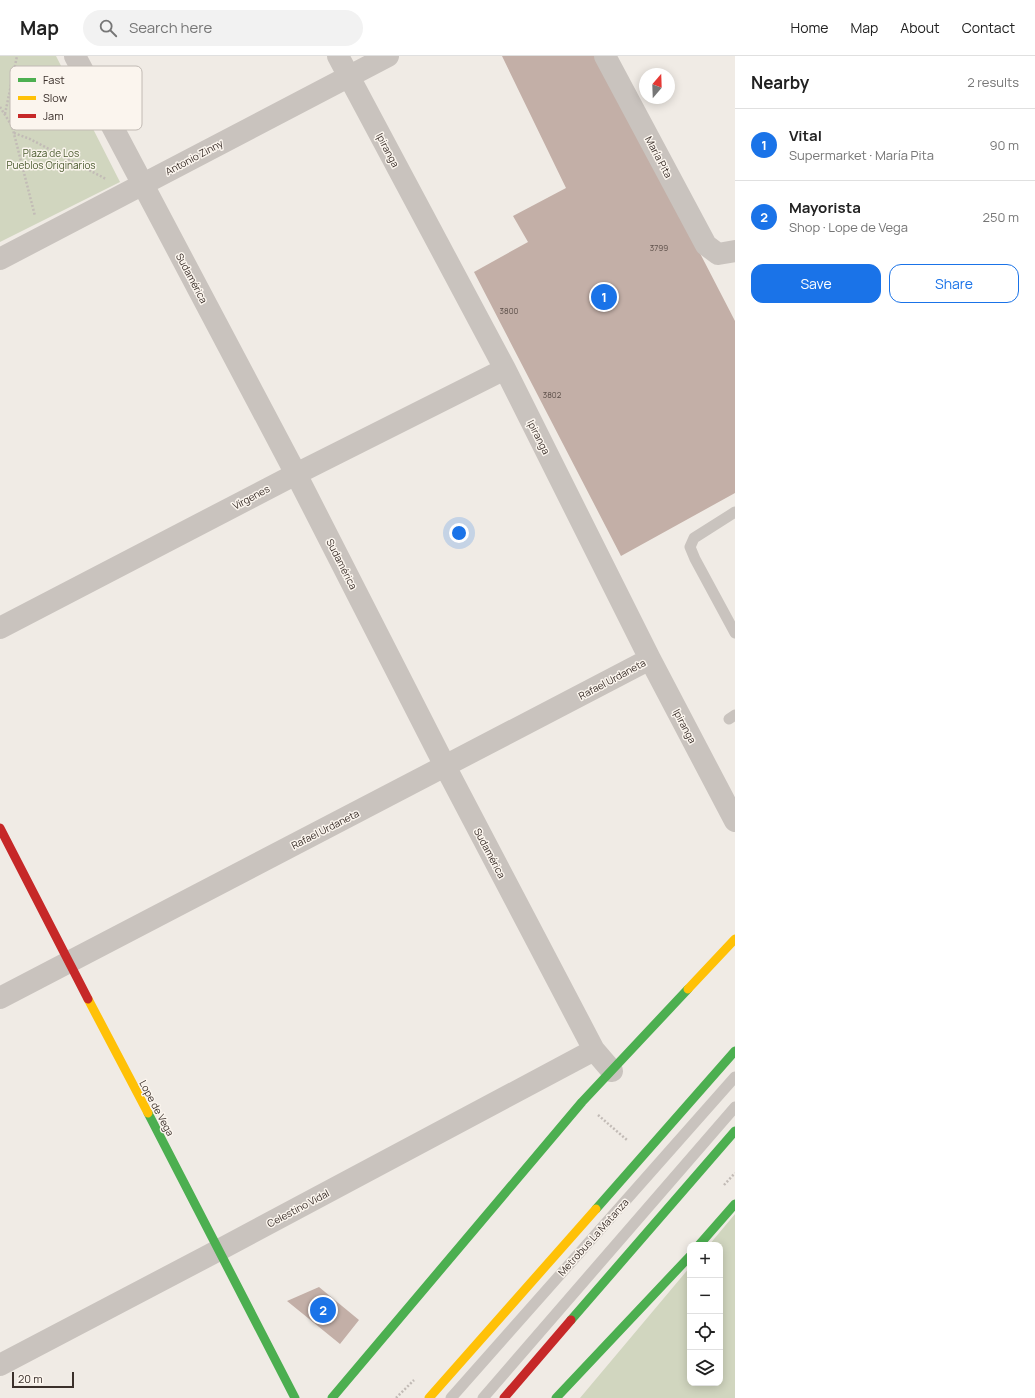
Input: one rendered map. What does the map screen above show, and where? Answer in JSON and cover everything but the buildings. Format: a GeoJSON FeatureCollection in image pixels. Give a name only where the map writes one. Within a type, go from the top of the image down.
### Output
{"type":"FeatureCollection","features":[{"type":"Feature","properties":{"kind":"main road","name":"Lope de Vega"},"geometry":{"type":"LineString","coordinates":[[0,828],[295,1398]]}},
{"type":"Feature","properties":{"kind":"main road"},"geometry":{"type":"LineString","coordinates":[[332,1398],[582,1102],[735,939]]}},
{"type":"Feature","properties":{"kind":"main road"},"geometry":{"type":"LineString","coordinates":[[429,1398],[735,1051]]}},
{"type":"Feature","properties":{"kind":"main road"},"geometry":{"type":"LineString","coordinates":[[504,1398],[735,1131]]}},
{"type":"Feature","properties":{"kind":"main road"},"geometry":{"type":"LineString","coordinates":[[702,1242],[735,1204]]}},
{"type":"Feature","properties":{"kind":"main road"},"geometry":{"type":"LineString","coordinates":[[556,1398],[687,1259]]}},
{"type":"Feature","properties":{"kind":"street","name":"Sudamérica"},"geometry":{"type":"LineString","coordinates":[[75,56],[79,66]]}},
{"type":"Feature","properties":{"kind":"street","name":"Ipiranga"},"geometry":{"type":"LineString","coordinates":[[338,56],[504,369],[650,659],[735,821]]}},
{"type":"Feature","properties":{"kind":"street","name":"Antonio Zinny"},"geometry":{"type":"LineString","coordinates":[[0,259],[388,56]]}},
{"type":"Feature","properties":{"kind":"street","name":"María Pita"},"geometry":{"type":"LineString","coordinates":[[605,56],[706,245],[727,252]]}},
{"type":"Feature","properties":{"kind":"street","name":"Sudamérica"},"geometry":{"type":"LineString","coordinates":[[107,130],[133,189],[296,474],[445,766],[594,1050],[612,1071]]}},
{"type":"Feature","properties":{"kind":"street","name":"Vírgenes"},"geometry":{"type":"LineString","coordinates":[[0,628],[296,474],[504,369]]}},
{"type":"Feature","properties":{"kind":"street","name":"Rafael Urdaneta"},"geometry":{"type":"LineString","coordinates":[[0,998],[650,659]]}},
{"type":"Feature","properties":{"kind":"street","name":"Celestino Vidal"},"geometry":{"type":"LineString","coordinates":[[0,1365],[594,1050]]}},
{"type":"Feature","properties":{"kind":"lane"},"geometry":{"type":"LineString","coordinates":[[734,515],[694,538],[690,547],[694,559],[735,633]]}},
{"type":"Feature","properties":{"kind":"lane","name":"Metrobus La Matanza"},"geometry":{"type":"LineString","coordinates":[[451,1398],[735,1077]]}},
{"type":"Feature","properties":{"kind":"lane"},"geometry":{"type":"LineString","coordinates":[[483,1398],[735,1107]]}},
{"type":"Feature","properties":{"kind":"path"},"geometry":{"type":"LineString","coordinates":[[15,66],[17,56]]}},
{"type":"Feature","properties":{"kind":"path"},"geometry":{"type":"LineString","coordinates":[[5,114],[10,90]]}},
{"type":"Feature","properties":{"kind":"path"},"geometry":{"type":"LineString","coordinates":[[0,107],[10,124]]}},
{"type":"Feature","properties":{"kind":"path"},"geometry":{"type":"LineString","coordinates":[[14,132],[83,166],[107,180],[133,189]]}},
{"type":"Feature","properties":{"kind":"path"},"geometry":{"type":"LineString","coordinates":[[14,132],[35,211],[39,238]]}},
{"type":"Feature","properties":{"kind":"path"},"geometry":{"type":"LineString","coordinates":[[582,1102],[626,1141],[631,1135]]}},
{"type":"Feature","properties":{"kind":"green space","name":"Plaza de Los Pueblos Originarios"},"geometry":{"type":"Polygon","coordinates":[[[0,56],[56,56],[61,66],[10,66],[10,130],[94,130],[120,182],[0,242],[0,56]]]}},
{"type":"Feature","properties":{"kind":"green space"},"geometry":{"type":"Polygon","coordinates":[[[735,1214],[735,1398],[580,1398],[687,1271],[687,1386],[723,1386],[723,1242],[712,1242],[735,1214]]]}},
{"type":"Feature","properties":{"kind":"traffic: fast"},"geometry":{"type":"LineString","coordinates":[[332,1398],[582,1102],[688,989]]}},
{"type":"Feature","properties":{"kind":"traffic: fast"},"geometry":{"type":"LineString","coordinates":[[596,1209],[735,1051]]}},
{"type":"Feature","properties":{"kind":"traffic: fast"},"geometry":{"type":"LineString","coordinates":[[148,1113],[295,1398]]}},
{"type":"Feature","properties":{"kind":"traffic: fast"},"geometry":{"type":"LineString","coordinates":[[571,1320],[735,1131]]}},
{"type":"Feature","properties":{"kind":"traffic: fast"},"geometry":{"type":"LineString","coordinates":[[702,1242],[735,1204]]}},
{"type":"Feature","properties":{"kind":"traffic: fast"},"geometry":{"type":"LineString","coordinates":[[556,1398],[687,1259]]}},
{"type":"Feature","properties":{"kind":"traffic: slow"},"geometry":{"type":"LineString","coordinates":[[688,989],[735,939]]}},
{"type":"Feature","properties":{"kind":"traffic: slow"},"geometry":{"type":"LineString","coordinates":[[88,999],[148,1113]]}},
{"type":"Feature","properties":{"kind":"traffic: slow"},"geometry":{"type":"LineString","coordinates":[[429,1398],[596,1209]]}},
{"type":"Feature","properties":{"kind":"traffic: jam"},"geometry":{"type":"LineString","coordinates":[[0,828],[88,999]]}},
{"type":"Feature","properties":{"kind":"traffic: jam"},"geometry":{"type":"LineString","coordinates":[[504,1398],[571,1320]]}},
{"type":"Feature","properties":{"kind":"place","name":"Vital"},"geometry":{"type":"Point","coordinates":[604,297]}},
{"type":"Feature","properties":{"kind":"place","name":"Mayorista"},"geometry":{"type":"Point","coordinates":[323,1310]}}]}
